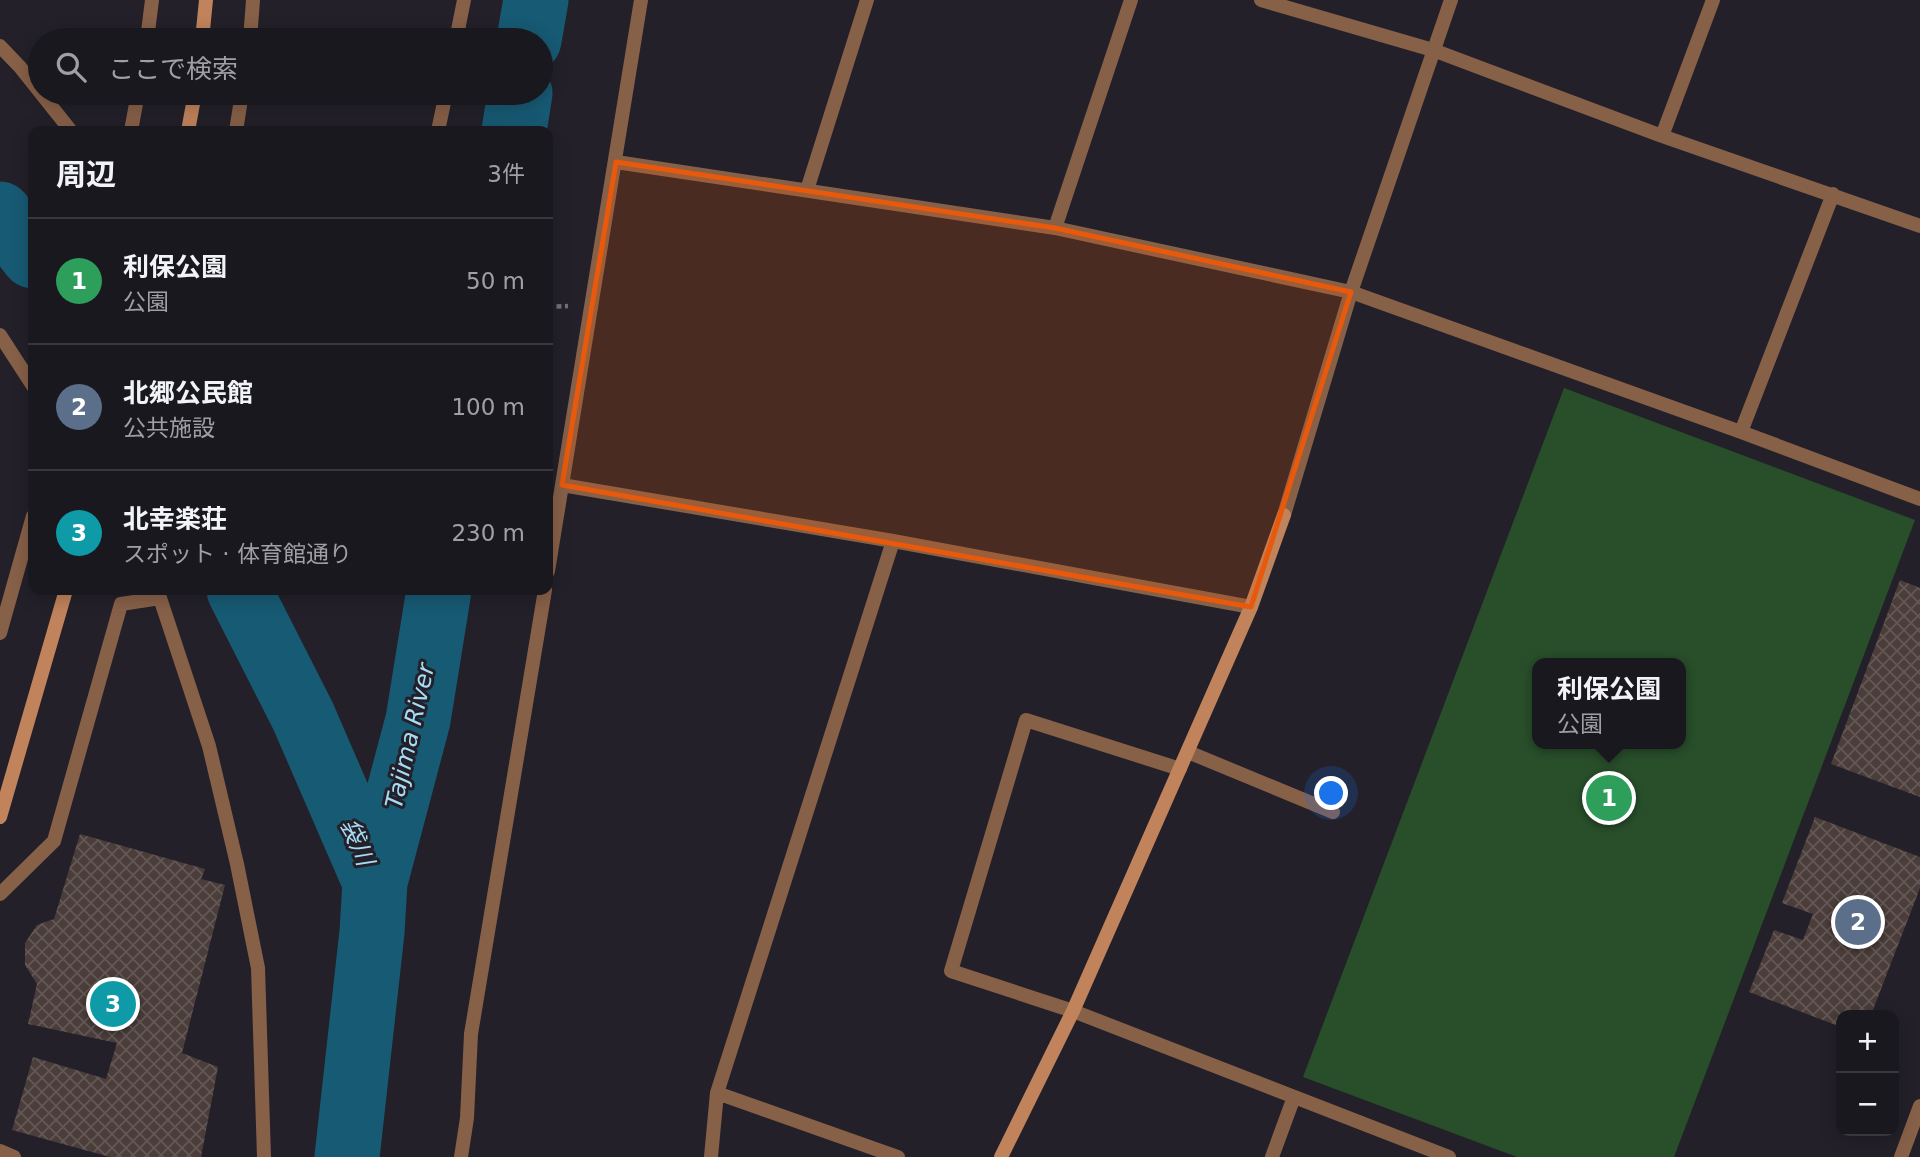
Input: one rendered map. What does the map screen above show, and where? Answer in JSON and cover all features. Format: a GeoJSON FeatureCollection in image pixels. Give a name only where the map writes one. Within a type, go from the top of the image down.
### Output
{"type":"FeatureCollection","features":[{"type":"Feature","properties":{"kind":"street"},"geometry":{"type":"LineString","coordinates":[[148,28],[152,0]]}},
{"type":"Feature","properties":{"kind":"street"},"geometry":{"type":"LineString","coordinates":[[203,28],[206,0]]}},
{"type":"Feature","properties":{"kind":"street"},"geometry":{"type":"LineString","coordinates":[[251,28],[253,0]]}},
{"type":"Feature","properties":{"kind":"street"},"geometry":{"type":"LineString","coordinates":[[458,28],[464,0]]}},
{"type":"Feature","properties":{"kind":"street"},"geometry":{"type":"LineString","coordinates":[[553,540],[641,0]]}},
{"type":"Feature","properties":{"kind":"street"},"geometry":{"type":"LineString","coordinates":[[807,190],[867,0]]}},
{"type":"Feature","properties":{"kind":"street"},"geometry":{"type":"LineString","coordinates":[[1055,229],[1131,0]]}},
{"type":"Feature","properties":{"kind":"street"},"geometry":{"type":"LineString","coordinates":[[1261,0],[1433,50],[1662,136],[1920,226]]}},
{"type":"Feature","properties":{"kind":"street"},"geometry":{"type":"LineString","coordinates":[[1001,1157],[1073,1012],[1251,607],[1284,515],[1351,292],[1451,0]]}},
{"type":"Feature","properties":{"kind":"street"},"geometry":{"type":"LineString","coordinates":[[1662,136],[1713,0]]}},
{"type":"Feature","properties":{"kind":"street"},"geometry":{"type":"LineString","coordinates":[[0,46],[28,77]]}},
{"type":"Feature","properties":{"kind":"street"},"geometry":{"type":"LineString","coordinates":[[50,105],[67,126]]}},
{"type":"Feature","properties":{"kind":"street"},"geometry":{"type":"LineString","coordinates":[[132,126],[136,105]]}},
{"type":"Feature","properties":{"kind":"street"},"geometry":{"type":"LineString","coordinates":[[189,126],[193,105]]}},
{"type":"Feature","properties":{"kind":"street"},"geometry":{"type":"LineString","coordinates":[[237,126],[240,105]]}},
{"type":"Feature","properties":{"kind":"street"},"geometry":{"type":"LineString","coordinates":[[439,126],[443,105]]}},
{"type":"Feature","properties":{"kind":"street"},"geometry":{"type":"LineString","coordinates":[[616,162],[1055,229],[1351,292],[1920,499]]}},
{"type":"Feature","properties":{"kind":"street"},"geometry":{"type":"LineString","coordinates":[[1741,432],[1833,194]]}},
{"type":"Feature","properties":{"kind":"street"},"geometry":{"type":"LineString","coordinates":[[0,335],[28,378]]}},
{"type":"Feature","properties":{"kind":"street"},"geometry":{"type":"LineString","coordinates":[[562,485],[893,541],[1251,607]]}},
{"type":"Feature","properties":{"kind":"street"},"geometry":{"type":"LineString","coordinates":[[0,633],[28,534]]}},
{"type":"Feature","properties":{"kind":"street"},"geometry":{"type":"LineString","coordinates":[[711,1157],[717,1093],[893,541]]}},
{"type":"Feature","properties":{"kind":"street"},"geometry":{"type":"LineString","coordinates":[[0,817],[65,595]]}},
{"type":"Feature","properties":{"kind":"street"},"geometry":{"type":"LineString","coordinates":[[461,1157],[467,1118],[471,1034],[544,595]]}},
{"type":"Feature","properties":{"kind":"street"},"geometry":{"type":"LineString","coordinates":[[0,894],[54,841],[121,604],[160,598],[209,746],[258,968],[264,1157]]}},
{"type":"Feature","properties":{"kind":"street"},"geometry":{"type":"LineString","coordinates":[[1180,769],[1026,720],[951,971],[1073,1012],[1449,1157]]}},
{"type":"Feature","properties":{"kind":"street"},"geometry":{"type":"LineString","coordinates":[[1188,752],[1333,812]]}},
{"type":"Feature","properties":{"kind":"street"},"geometry":{"type":"LineString","coordinates":[[717,1093],[898,1157]]}},
{"type":"Feature","properties":{"kind":"street"},"geometry":{"type":"LineString","coordinates":[[1272,1157],[1294,1097]]}},
{"type":"Feature","properties":{"kind":"street"},"geometry":{"type":"LineString","coordinates":[[1901,1157],[1920,1106]]}},
{"type":"Feature","properties":{"kind":"street"},"geometry":{"type":"LineString","coordinates":[[0,1151],[14,1157]]}},
{"type":"Feature","properties":{"kind":"highlighted area"},"geometry":{"type":"Polygon","coordinates":[[[616,162],[1055,228],[1351,292],[1251,607],[562,485],[616,162]]]}},
{"type":"Feature","properties":{"kind":"green space"},"geometry":{"type":"Polygon","coordinates":[[[1564,388],[1915,520],[1674,1157],[1517,1157],[1303,1077],[1564,388]]]}},
{"type":"Feature","properties":{"kind":"building"},"geometry":{"type":"Polygon","coordinates":[[[1900,580],[1920,588],[1920,797],[1831,764],[1900,580]]]}},
{"type":"Feature","properties":{"kind":"building"},"geometry":{"type":"Polygon","coordinates":[[[1815,817],[1920,857],[1920,888],[1873,1010],[1836,1010],[1836,1025],[1749,992],[1774,930],[1803,940],[1813,914],[1782,903],[1815,817]]]}},
{"type":"Feature","properties":{"kind":"building"},"geometry":{"type":"Polygon","coordinates":[[[80,834],[205,869],[201,879],[225,885],[182,1053],[218,1067],[201,1157],[110,1157],[12,1130],[33,1057],[106,1079],[117,1043],[28,1024],[37,984],[25,965],[25,943],[37,925],[54,919],[80,834]]]}},
{"type":"Feature","properties":{"kind":"waterway","name":"Tajima River"},"geometry":{"type":"LineString","coordinates":[[531,28],[536,0]]}},
{"type":"Feature","properties":{"kind":"waterway","name":"Tajima River"},"geometry":{"type":"LineString","coordinates":[[515,126],[518,105]]}},
{"type":"Feature","properties":{"kind":"waterway","name":"袋川"},"geometry":{"type":"LineString","coordinates":[[0,214],[28,250]]}},
{"type":"Feature","properties":{"kind":"waterway","name":"袋川"},"geometry":{"type":"LineString","coordinates":[[242,595],[303,716],[375,882],[347,1157]]}},
{"type":"Feature","properties":{"kind":"waterway","name":"Tajima River"},"geometry":{"type":"LineString","coordinates":[[375,882],[418,720],[438,595]]}},
{"type":"Feature","properties":{"kind":"place","name":"利保公園"},"geometry":{"type":"Point","coordinates":[1609,798]}},
{"type":"Feature","properties":{"kind":"place","name":"北郷公民館"},"geometry":{"type":"Point","coordinates":[1858,922]}},
{"type":"Feature","properties":{"kind":"place","name":"北幸楽荘"},"geometry":{"type":"Point","coordinates":[113,1004]}}]}
